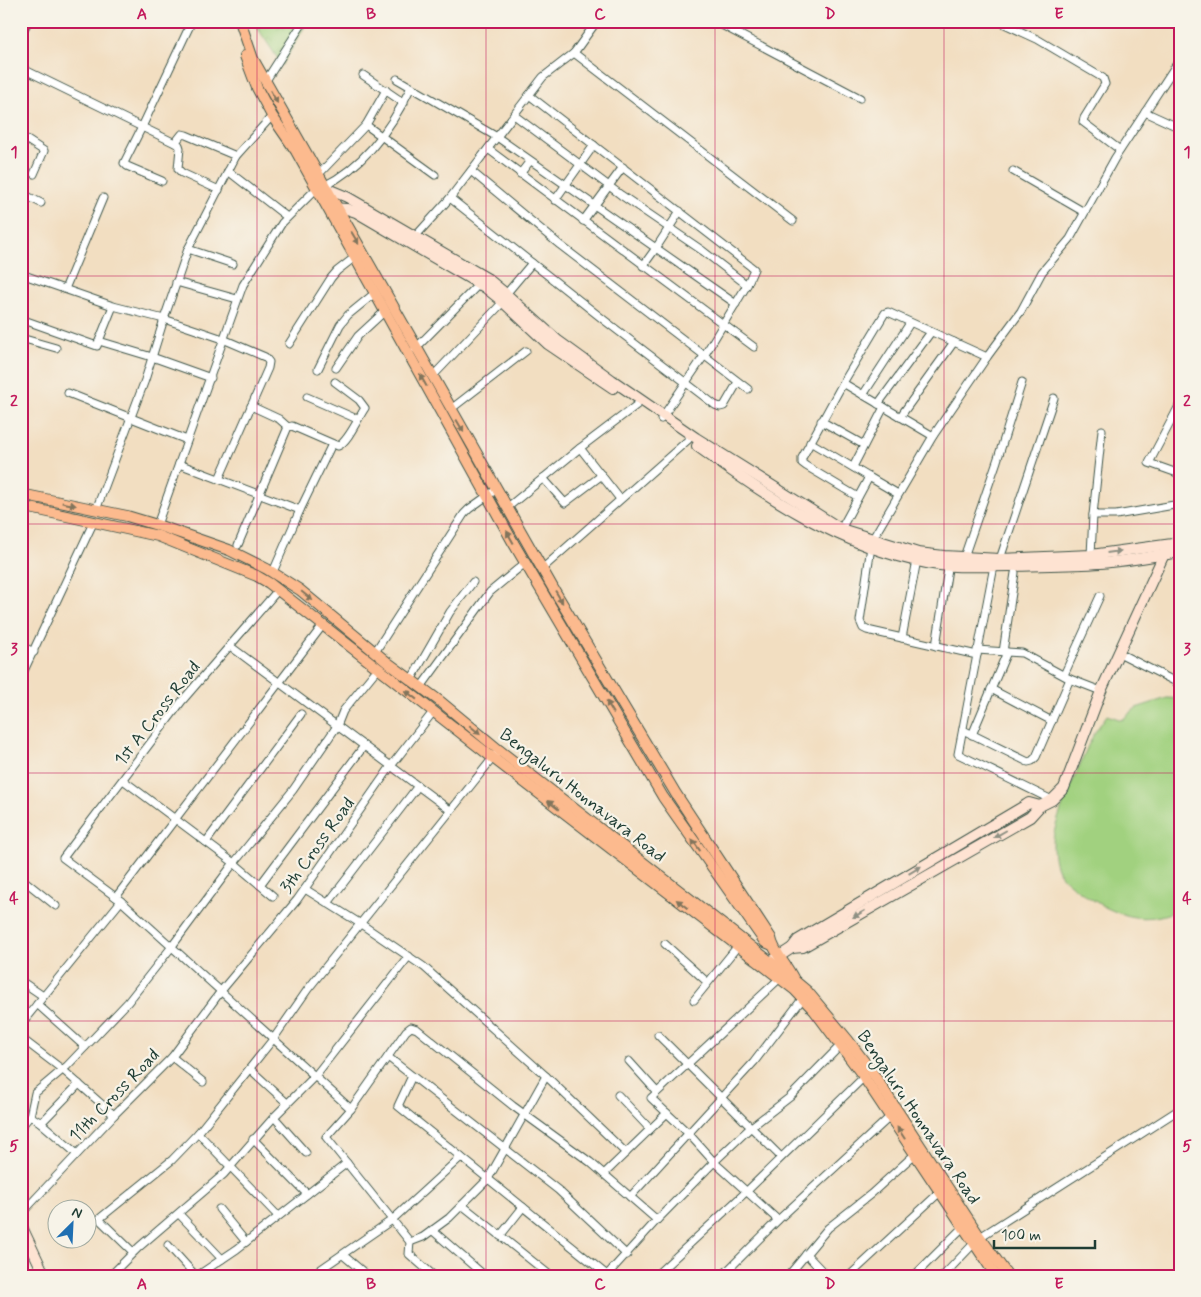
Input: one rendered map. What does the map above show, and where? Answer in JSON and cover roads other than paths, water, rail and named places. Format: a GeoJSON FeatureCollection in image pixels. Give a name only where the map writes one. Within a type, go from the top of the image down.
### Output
{"type":"FeatureCollection","features":[{"type":"Feature","properties":{"kind":"main road"},"geometry":{"type":"LineString","coordinates":[[21,31],[27,21]]}},
{"type":"Feature","properties":{"kind":"main road"},"geometry":{"type":"LineString","coordinates":[[233,21],[257,88],[272,116],[321,187],[413,351],[487,496],[525,563],[663,798],[765,942],[772,945]]}},
{"type":"Feature","properties":{"kind":"main road"},"geometry":{"type":"LineString","coordinates":[[240,21],[253,59],[318,175],[321,187]]}},
{"type":"Feature","properties":{"kind":"main road"},"geometry":{"type":"LineString","coordinates":[[321,187],[373,212],[479,284],[505,298],[572,352],[662,418],[688,440],[800,514],[835,533],[949,561],[964,557],[997,562],[1166,549],[1180,552]]}},
{"type":"Feature","properties":{"kind":"main road"},"geometry":{"type":"LineString","coordinates":[[332,208],[356,212],[488,280],[536,334],[598,380],[841,529],[871,543],[916,560],[1103,563],[1166,549],[1180,543]]}},
{"type":"Feature","properties":{"kind":"main road"},"geometry":{"type":"LineString","coordinates":[[332,208],[355,257],[385,311],[432,378],[451,409],[676,794],[771,938],[772,945],[780,956],[797,990]]}},
{"type":"Feature","properties":{"kind":"main road","name":"Bengaluru Honnavara Road"},"geometry":{"type":"LineString","coordinates":[[21,494],[157,525],[229,550],[273,572],[300,590],[421,687],[496,754],[737,947],[766,964],[779,979],[797,990],[807,991],[848,1040],[893,1113],[977,1240],[996,1276]]}},
{"type":"Feature","properties":{"kind":"main road","name":"Bengaluru Honnavara Road"},"geometry":{"type":"LineString","coordinates":[[21,506],[141,531],[169,539],[257,576],[278,590],[433,712],[496,754],[735,934],[797,990],[814,1010],[893,1113],[915,1154],[963,1227],[977,1240],[1008,1276]]}},
{"type":"Feature","properties":{"kind":"main road"},"geometry":{"type":"LineString","coordinates":[[766,964],[792,948],[802,947],[1030,817],[1040,806],[1052,800],[1064,788],[1101,691],[1166,549]]}},
{"type":"Feature","properties":{"kind":"main road"},"geometry":{"type":"LineString","coordinates":[[735,934],[751,938],[756,929]]}},
{"type":"Feature","properties":{"kind":"main road"},"geometry":{"type":"LineString","coordinates":[[21,1225],[45,1276]]}},
{"type":"Feature","properties":{"kind":"street"},"geometry":{"type":"LineString","coordinates":[[162,181],[126,166],[124,163],[192,21]]}},
{"type":"Feature","properties":{"kind":"street"},"geometry":{"type":"LineString","coordinates":[[266,82],[304,21]]}},
{"type":"Feature","properties":{"kind":"street"},"geometry":{"type":"LineString","coordinates":[[413,240],[450,198],[543,77],[574,52],[597,21]]}},
{"type":"Feature","properties":{"kind":"street"},"geometry":{"type":"LineString","coordinates":[[714,21],[860,98]]}},
{"type":"Feature","properties":{"kind":"street"},"geometry":{"type":"LineString","coordinates":[[998,21],[1037,39],[1103,78],[1106,84],[1083,122],[1120,150]]}},
{"type":"Feature","properties":{"kind":"street"},"geometry":{"type":"LineString","coordinates":[[574,52],[793,221]]}},
{"type":"Feature","properties":{"kind":"street"},"geometry":{"type":"LineString","coordinates":[[1101,691],[1067,677],[1022,653],[977,653],[936,646],[867,630],[863,628],[860,621],[871,543],[898,494],[933,436],[1021,311],[1042,272],[1070,239],[1120,150],[1180,59]]}},
{"type":"Feature","properties":{"kind":"street"},"geometry":{"type":"LineString","coordinates":[[21,68],[175,143],[180,148],[178,169],[182,173],[219,190]]}},
{"type":"Feature","properties":{"kind":"street"},"geometry":{"type":"LineString","coordinates":[[363,75],[404,103]]}},
{"type":"Feature","properties":{"kind":"street"},"geometry":{"type":"LineString","coordinates":[[397,79],[497,137],[736,304]]}},
{"type":"Feature","properties":{"kind":"street"},"geometry":{"type":"LineString","coordinates":[[157,525],[211,378],[237,299],[250,272],[287,217],[321,187],[343,177],[382,137],[412,87]]}},
{"type":"Feature","properties":{"kind":"street"},"geometry":{"type":"LineString","coordinates":[[318,175],[366,125],[386,90]]}},
{"type":"Feature","properties":{"kind":"street"},"geometry":{"type":"LineString","coordinates":[[529,95],[754,269],[748,285],[704,356],[662,418]]}},
{"type":"Feature","properties":{"kind":"street"},"geometry":{"type":"LineString","coordinates":[[1145,112],[1180,128]]}},
{"type":"Feature","properties":{"kind":"street"},"geometry":{"type":"LineString","coordinates":[[514,114],[748,285]]}},
{"type":"Feature","properties":{"kind":"street"},"geometry":{"type":"LineString","coordinates":[[96,510],[131,417],[188,249],[236,156],[272,116]]}},
{"type":"Feature","properties":{"kind":"street"},"geometry":{"type":"LineString","coordinates":[[366,125],[435,175]]}},
{"type":"Feature","properties":{"kind":"street"},"geometry":{"type":"LineString","coordinates":[[175,143],[182,134],[236,156]]}},
{"type":"Feature","properties":{"kind":"street"},"geometry":{"type":"LineString","coordinates":[[21,136],[44,151],[34,174]]}},
{"type":"Feature","properties":{"kind":"street"},"geometry":{"type":"LineString","coordinates":[[555,200],[594,145]]}},
{"type":"Feature","properties":{"kind":"street"},"geometry":{"type":"LineString","coordinates":[[488,149],[582,221],[754,347]]}},
{"type":"Feature","properties":{"kind":"street"},"geometry":{"type":"LineString","coordinates":[[520,174],[530,161]]}},
{"type":"Feature","properties":{"kind":"street"},"geometry":{"type":"LineString","coordinates":[[582,221],[623,167]]}},
{"type":"Feature","properties":{"kind":"street"},"geometry":{"type":"LineString","coordinates":[[228,171],[287,217]]}},
{"type":"Feature","properties":{"kind":"street"},"geometry":{"type":"LineString","coordinates":[[471,171],[560,245],[748,389]]}},
{"type":"Feature","properties":{"kind":"street"},"geometry":{"type":"LineString","coordinates":[[1013,171],[1084,212]]}},
{"type":"Feature","properties":{"kind":"street"},"geometry":{"type":"LineString","coordinates":[[21,193],[41,203]]}},
{"type":"Feature","properties":{"kind":"street"},"geometry":{"type":"LineString","coordinates":[[65,289],[103,198]]}},
{"type":"Feature","properties":{"kind":"street"},"geometry":{"type":"LineString","coordinates":[[450,198],[686,383],[720,407],[724,406],[738,382]]}},
{"type":"Feature","properties":{"kind":"street"},"geometry":{"type":"LineString","coordinates":[[643,266],[680,211]]}},
{"type":"Feature","properties":{"kind":"street"},"geometry":{"type":"LineString","coordinates":[[188,249],[233,264]]}},
{"type":"Feature","properties":{"kind":"street"},"geometry":{"type":"LineString","coordinates":[[289,344],[332,278],[355,257]]}},
{"type":"Feature","properties":{"kind":"street"},"geometry":{"type":"LineString","coordinates":[[432,378],[505,298],[532,263]]}},
{"type":"Feature","properties":{"kind":"street"},"geometry":{"type":"LineString","coordinates":[[21,285],[23,275],[113,306],[164,319],[265,357],[269,362],[219,479]]}},
{"type":"Feature","properties":{"kind":"street"},"geometry":{"type":"LineString","coordinates":[[176,282],[237,299]]}},
{"type":"Feature","properties":{"kind":"street"},"geometry":{"type":"LineString","coordinates":[[413,351],[479,284]]}},
{"type":"Feature","properties":{"kind":"street"},"geometry":{"type":"LineString","coordinates":[[318,369],[340,325],[348,315],[375,293]]}},
{"type":"Feature","properties":{"kind":"street"},"geometry":{"type":"LineString","coordinates":[[21,319],[97,346],[113,306]]}},
{"type":"Feature","properties":{"kind":"street"},"geometry":{"type":"LineString","coordinates":[[336,368],[358,336],[385,311]]}},
{"type":"Feature","properties":{"kind":"street"},"geometry":{"type":"LineString","coordinates":[[858,497],[802,463],[802,458],[885,312],[987,357]]}},
{"type":"Feature","properties":{"kind":"street"},"geometry":{"type":"LineString","coordinates":[[863,395],[910,322]]}},
{"type":"Feature","properties":{"kind":"street"},"geometry":{"type":"LineString","coordinates":[[853,467],[881,406],[931,332]]}},
{"type":"Feature","properties":{"kind":"street"},"geometry":{"type":"LineString","coordinates":[[21,338],[56,348]]}},
{"type":"Feature","properties":{"kind":"street"},"geometry":{"type":"LineString","coordinates":[[98,341],[152,357],[211,378]]}},
{"type":"Feature","properties":{"kind":"street"},"geometry":{"type":"LineString","coordinates":[[900,417],[954,342]]}},
{"type":"Feature","properties":{"kind":"street"},"geometry":{"type":"LineString","coordinates":[[451,409],[526,351]]}},
{"type":"Feature","properties":{"kind":"street"},"geometry":{"type":"LineString","coordinates":[[251,406],[279,419],[288,427],[292,426],[338,446],[342,444],[364,408],[359,400],[335,382]]}},
{"type":"Feature","properties":{"kind":"street"},"geometry":{"type":"LineString","coordinates":[[964,557],[1022,382]]}},
{"type":"Feature","properties":{"kind":"street"},"geometry":{"type":"LineString","coordinates":[[843,383],[933,436]]}},
{"type":"Feature","properties":{"kind":"street"},"geometry":{"type":"LineString","coordinates":[[68,393],[188,440]]}},
{"type":"Feature","properties":{"kind":"street"},"geometry":{"type":"LineString","coordinates":[[308,397],[357,419]]}},
{"type":"Feature","properties":{"kind":"street"},"geometry":{"type":"LineString","coordinates":[[1052,800],[958,754],[997,562],[1054,398]]}},
{"type":"Feature","properties":{"kind":"street"},"geometry":{"type":"LineString","coordinates":[[508,507],[580,448],[638,404]]}},
{"type":"Feature","properties":{"kind":"street"},"geometry":{"type":"LineString","coordinates":[[1180,404],[1149,463],[1180,474]]}},
{"type":"Feature","properties":{"kind":"street"},"geometry":{"type":"LineString","coordinates":[[822,421],[864,444]]}},
{"type":"Feature","properties":{"kind":"street"},"geometry":{"type":"LineString","coordinates":[[238,545],[288,427]]}},
{"type":"Feature","properties":{"kind":"street"},"geometry":{"type":"LineString","coordinates":[[1091,555],[1093,515],[1102,430]]}},
{"type":"Feature","properties":{"kind":"street"},"geometry":{"type":"LineString","coordinates":[[543,568],[620,498],[688,440]]}},
{"type":"Feature","properties":{"kind":"street"},"geometry":{"type":"LineString","coordinates":[[810,442],[898,494]]}},
{"type":"Feature","properties":{"kind":"street"},"geometry":{"type":"LineString","coordinates":[[273,572],[332,444]]}},
{"type":"Feature","properties":{"kind":"street"},"geometry":{"type":"LineString","coordinates":[[580,448],[620,498]]}},
{"type":"Feature","properties":{"kind":"street"},"geometry":{"type":"LineString","coordinates":[[179,464],[300,510]]}},
{"type":"Feature","properties":{"kind":"street"},"geometry":{"type":"LineString","coordinates":[[543,478],[565,503],[602,475]]}},
{"type":"Feature","properties":{"kind":"street"},"geometry":{"type":"LineString","coordinates":[[841,529],[870,477]]}},
{"type":"Feature","properties":{"kind":"street"},"geometry":{"type":"LineString","coordinates":[[375,652],[464,514],[497,489]]}},
{"type":"Feature","properties":{"kind":"street"},"geometry":{"type":"LineString","coordinates":[[1093,515],[1116,515],[1180,504]]}},
{"type":"Feature","properties":{"kind":"street"},"geometry":{"type":"LineString","coordinates":[[21,677],[94,521]]}},
{"type":"Feature","properties":{"kind":"street"},"geometry":{"type":"LineString","coordinates":[[902,638],[916,560]]}},
{"type":"Feature","properties":{"kind":"street"},"geometry":{"type":"LineString","coordinates":[[936,646],[949,561]]}},
{"type":"Feature","properties":{"kind":"street"},"geometry":{"type":"LineString","coordinates":[[421,687],[490,592],[525,563]]}},
{"type":"Feature","properties":{"kind":"street"},"geometry":{"type":"LineString","coordinates":[[972,735],[1005,652],[1015,574]]}},
{"type":"Feature","properties":{"kind":"street"},"geometry":{"type":"LineString","coordinates":[[411,680],[450,612],[473,582]]}},
{"type":"Feature","properties":{"kind":"street","name":"1st A Cross Road"},"geometry":{"type":"LineString","coordinates":[[119,899],[63,858],[182,701],[278,590]]}},
{"type":"Feature","properties":{"kind":"street"},"geometry":{"type":"LineString","coordinates":[[963,730],[1028,762],[1032,761],[1036,757],[1052,721],[1067,677],[1100,596]]}},
{"type":"Feature","properties":{"kind":"street"},"geometry":{"type":"LineString","coordinates":[[21,1024],[119,899],[323,625]]}},
{"type":"Feature","properties":{"kind":"street"},"geometry":{"type":"LineString","coordinates":[[21,646],[34,652]]}},
{"type":"Feature","properties":{"kind":"street"},"geometry":{"type":"LineString","coordinates":[[230,646],[450,810]]}},
{"type":"Feature","properties":{"kind":"street"},"geometry":{"type":"LineString","coordinates":[[1119,653],[1180,684]]}},
{"type":"Feature","properties":{"kind":"street"},"geometry":{"type":"LineString","coordinates":[[21,1127],[30,1116],[35,1093],[63,1070],[128,1002],[172,947],[234,863],[293,790],[337,726],[343,711],[378,668]]}},
{"type":"Feature","properties":{"kind":"street"},"geometry":{"type":"LineString","coordinates":[[991,689],[1052,721]]}},
{"type":"Feature","properties":{"kind":"street","name":"3th Cross Road"},"geometry":{"type":"LineString","coordinates":[[221,991],[305,888],[391,766],[433,712]]}},
{"type":"Feature","properties":{"kind":"street"},"geometry":{"type":"LineString","coordinates":[[206,842],[301,714]]}},
{"type":"Feature","properties":{"kind":"street"},"geometry":{"type":"LineString","coordinates":[[260,885],[364,746]]}},
{"type":"Feature","properties":{"kind":"street"},"geometry":{"type":"LineString","coordinates":[[133,1252],[99,1219],[172,1160],[198,1133],[274,1038],[308,990],[496,754]]}},
{"type":"Feature","properties":{"kind":"street"},"geometry":{"type":"LineString","coordinates":[[123,780],[234,863],[274,896]]}},
{"type":"Feature","properties":{"kind":"street"},"geometry":{"type":"LineString","coordinates":[[328,903],[418,786]]}},
{"type":"Feature","properties":{"kind":"street"},"geometry":{"type":"LineString","coordinates":[[21,878],[56,906]]}},
{"type":"Feature","properties":{"kind":"street"},"geometry":{"type":"LineString","coordinates":[[305,888],[409,956],[437,978],[546,1076],[626,1153]]}},
{"type":"Feature","properties":{"kind":"street"},"geometry":{"type":"LineString","coordinates":[[119,899],[351,1109]]}},
{"type":"Feature","properties":{"kind":"street"},"geometry":{"type":"LineString","coordinates":[[665,944],[707,982]]}},
{"type":"Feature","properties":{"kind":"street"},"geometry":{"type":"LineString","coordinates":[[694,1000],[737,947]]}},
{"type":"Feature","properties":{"kind":"street"},"geometry":{"type":"LineString","coordinates":[[110,1276],[133,1252],[218,1179],[253,1139],[315,1076],[409,956]]}},
{"type":"Feature","properties":{"kind":"street"},"geometry":{"type":"LineString","coordinates":[[778,1220],[714,1162],[651,1098],[779,979]]}},
{"type":"Feature","properties":{"kind":"street"},"geometry":{"type":"LineString","coordinates":[[21,981],[43,996]]}},
{"type":"Feature","properties":{"kind":"street"},"geometry":{"type":"LineString","coordinates":[[630,1197],[763,1052],[797,990]]}},
{"type":"Feature","properties":{"kind":"street","name":"11th Cross Road"},"geometry":{"type":"LineString","coordinates":[[21,1214],[172,1057],[221,991]]}},
{"type":"Feature","properties":{"kind":"street"},"geometry":{"type":"LineString","coordinates":[[36,1004],[85,1047]]}},
{"type":"Feature","properties":{"kind":"street"},"geometry":{"type":"LineString","coordinates":[[434,1276],[409,1254],[410,1242],[326,1136],[351,1109],[406,1031],[411,1027],[417,1029],[524,1114],[590,1162],[657,1220]]}},
{"type":"Feature","properties":{"kind":"street"},"geometry":{"type":"LineString","coordinates":[[658,1035],[781,1158]]}},
{"type":"Feature","properties":{"kind":"street"},"geometry":{"type":"LineString","coordinates":[[21,1038],[63,1070],[114,1116]]}},
{"type":"Feature","properties":{"kind":"street"},"geometry":{"type":"LineString","coordinates":[[412,1076],[398,1106],[607,1275],[657,1220],[714,1162],[750,1128],[790,1097],[841,1045]]}},
{"type":"Feature","properties":{"kind":"street"},"geometry":{"type":"LineString","coordinates":[[172,1057],[203,1082]]}},
{"type":"Feature","properties":{"kind":"street"},"geometry":{"type":"LineString","coordinates":[[388,1057],[558,1190],[627,1255]]}},
{"type":"Feature","properties":{"kind":"street"},"geometry":{"type":"LineString","coordinates":[[628,1061],[657,1092]]}},
{"type":"Feature","properties":{"kind":"street"},"geometry":{"type":"LineString","coordinates":[[250,1069],[287,1103]]}},
{"type":"Feature","properties":{"kind":"street"},"geometry":{"type":"LineString","coordinates":[[410,1242],[423,1237],[449,1218],[488,1179],[546,1076]]}},
{"type":"Feature","properties":{"kind":"street"},"geometry":{"type":"LineString","coordinates":[[655,1276],[864,1077]]}},
{"type":"Feature","properties":{"kind":"street"},"geometry":{"type":"LineString","coordinates":[[40,1122],[79,1084]]}},
{"type":"Feature","properties":{"kind":"street"},"geometry":{"type":"LineString","coordinates":[[618,1095],[650,1129]]}},
{"type":"Feature","properties":{"kind":"street"},"geometry":{"type":"LineString","coordinates":[[943,1276],[977,1240],[1180,1109]]}},
{"type":"Feature","properties":{"kind":"street"},"geometry":{"type":"LineString","coordinates":[[604,1174],[667,1113]]}},
{"type":"Feature","properties":{"kind":"street"},"geometry":{"type":"LineString","coordinates":[[722,1276],[778,1220],[893,1113]]}},
{"type":"Feature","properties":{"kind":"street"},"geometry":{"type":"LineString","coordinates":[[30,1116],[40,1122],[77,1154]]}},
{"type":"Feature","properties":{"kind":"street"},"geometry":{"type":"LineString","coordinates":[[274,1117],[306,1153]]}},
{"type":"Feature","properties":{"kind":"street"},"geometry":{"type":"LineString","coordinates":[[198,1133],[278,1216]]}},
{"type":"Feature","properties":{"kind":"street"},"geometry":{"type":"LineString","coordinates":[[253,1139],[307,1194]]}},
{"type":"Feature","properties":{"kind":"street"},"geometry":{"type":"LineString","coordinates":[[788,1276],[828,1228],[871,1194],[915,1154]]}},
{"type":"Feature","properties":{"kind":"street"},"geometry":{"type":"LineString","coordinates":[[311,1276],[392,1220],[461,1157]]}},
{"type":"Feature","properties":{"kind":"street"},"geometry":{"type":"LineString","coordinates":[[168,1245],[196,1276],[246,1242],[347,1162]]}},
{"type":"Feature","properties":{"kind":"street"},"geometry":{"type":"LineString","coordinates":[[850,1276],[940,1192]]}},
{"type":"Feature","properties":{"kind":"street"},"geometry":{"type":"LineString","coordinates":[[462,1205],[551,1276]]}},
{"type":"Feature","properties":{"kind":"street"},"geometry":{"type":"LineString","coordinates":[[500,1236],[523,1207]]}},
{"type":"Feature","properties":{"kind":"street"},"geometry":{"type":"LineString","coordinates":[[219,1209],[246,1242]]}},
{"type":"Feature","properties":{"kind":"street"},"geometry":{"type":"LineString","coordinates":[[179,1214],[222,1259]]}},
{"type":"Feature","properties":{"kind":"street"},"geometry":{"type":"LineString","coordinates":[[914,1276],[963,1227]]}},
{"type":"Feature","properties":{"kind":"street"},"geometry":{"type":"LineString","coordinates":[[432,1230],[485,1276]]}},
{"type":"Feature","properties":{"kind":"street"},"geometry":{"type":"LineString","coordinates":[[21,1259],[31,1246]]}},
{"type":"Feature","properties":{"kind":"street"},"geometry":{"type":"LineString","coordinates":[[806,1254],[827,1276]]}},
{"type":"Feature","properties":{"kind":"street"},"geometry":{"type":"LineString","coordinates":[[343,1255],[368,1276]]}}]}
